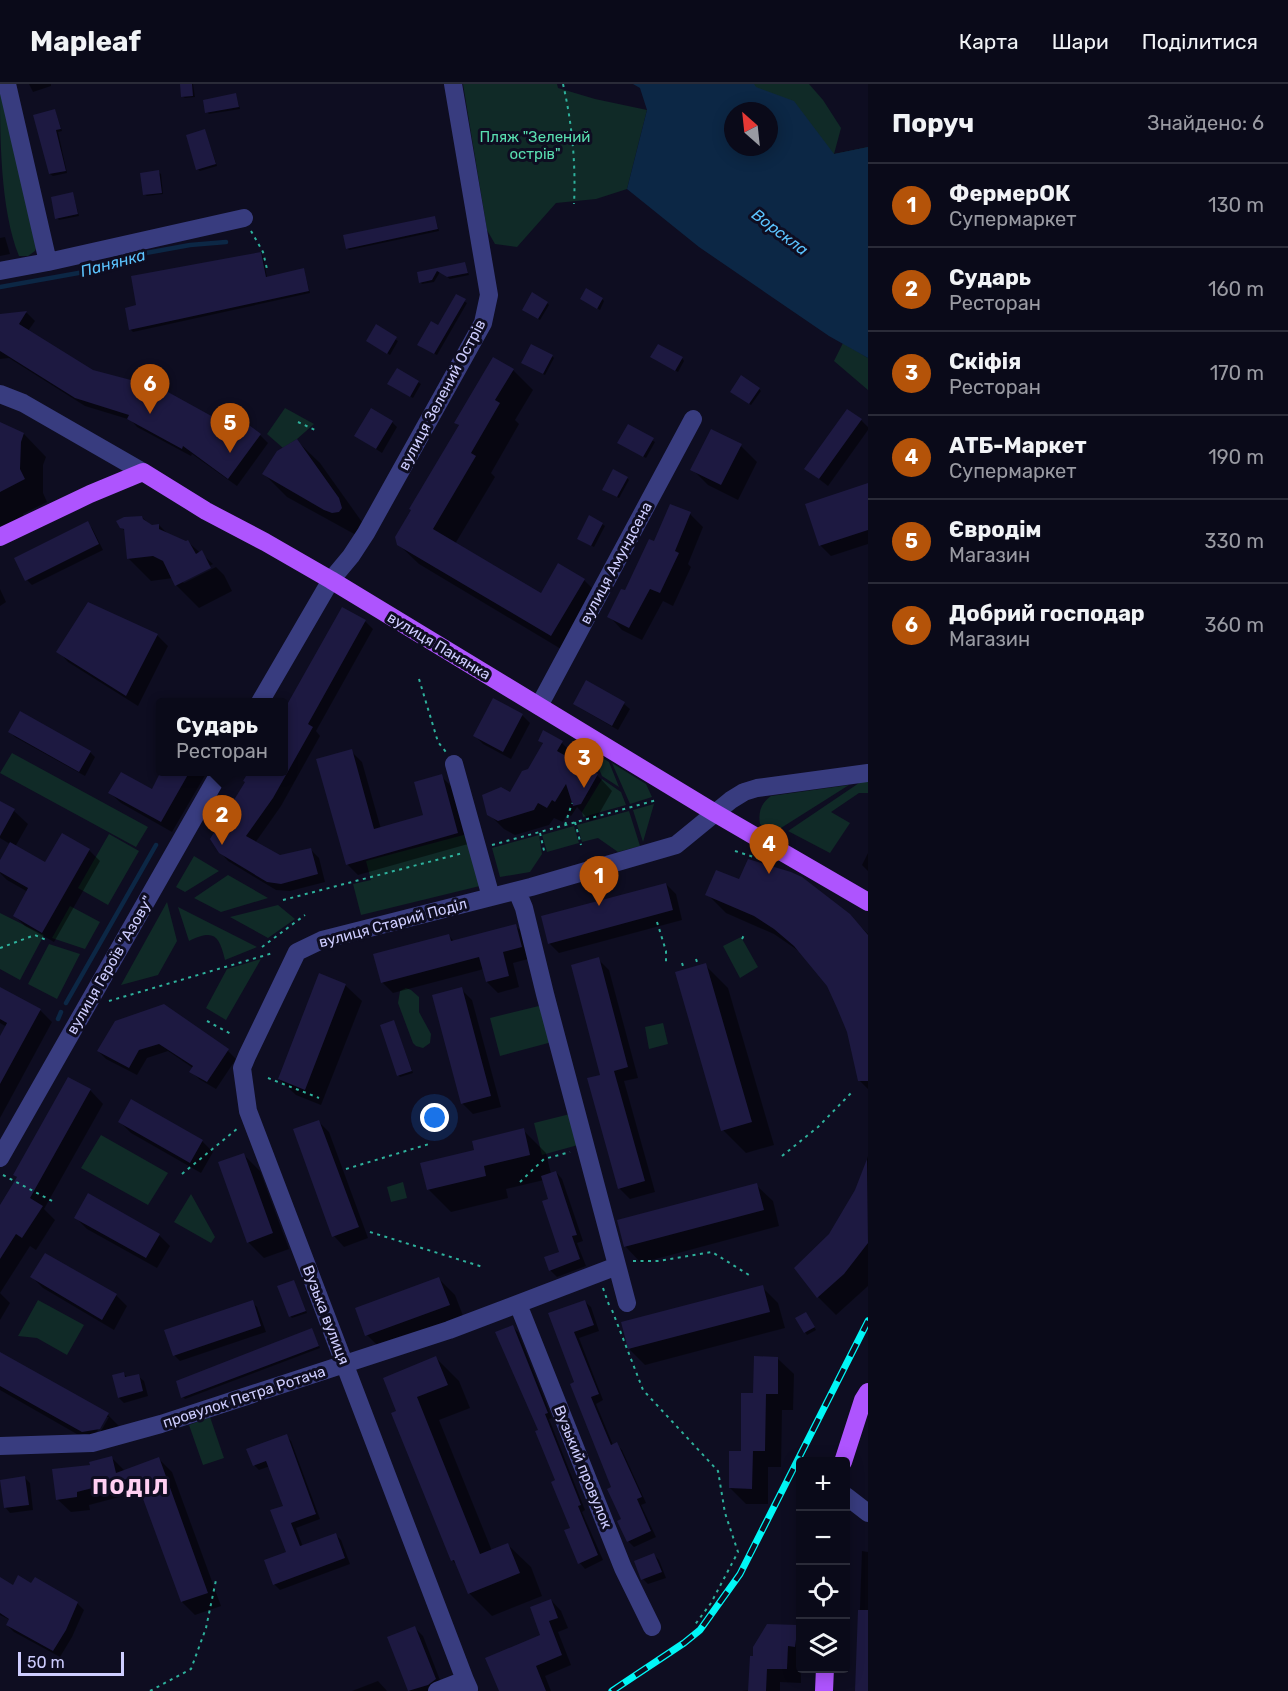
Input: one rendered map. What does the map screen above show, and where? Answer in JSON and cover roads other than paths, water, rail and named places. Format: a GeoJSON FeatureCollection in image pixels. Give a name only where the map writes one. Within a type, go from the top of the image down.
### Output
{"type":"FeatureCollection","features":[{"type":"Feature","properties":{"kind":"main road","name":"вулиця Панянка"},"geometry":{"type":"LineString","coordinates":[[143,472],[206,511],[331,580],[715,813],[868,902]]}},
{"type":"Feature","properties":{"kind":"main road"},"geometry":{"type":"LineString","coordinates":[[0,537],[90,494],[143,472]]}},
{"type":"Feature","properties":{"kind":"main road"},"geometry":{"type":"LineString","coordinates":[[844,1457],[863,1400],[868,1392]]}},
{"type":"Feature","properties":{"kind":"main road"},"geometry":{"type":"LineString","coordinates":[[824,1691],[825,1673]]}},
{"type":"Feature","properties":{"kind":"street"},"geometry":{"type":"LineString","coordinates":[[7,84],[48,262]]}},
{"type":"Feature","properties":{"kind":"street","name":"вулиця Зелений Острів"},"geometry":{"type":"LineString","coordinates":[[331,580],[351,556],[366,532],[483,323],[489,295],[488,287],[453,84]]}},
{"type":"Feature","properties":{"kind":"street"},"geometry":{"type":"LineString","coordinates":[[0,271],[244,218]]}},
{"type":"Feature","properties":{"kind":"street"},"geometry":{"type":"LineString","coordinates":[[0,394],[32,408],[143,472]]}},
{"type":"Feature","properties":{"kind":"street","name":"вулиця Амундсена"},"geometry":{"type":"LineString","coordinates":[[539,706],[693,419]]}},
{"type":"Feature","properties":{"kind":"street"},"geometry":{"type":"LineString","coordinates":[[262,698],[331,580]]}},
{"type":"Feature","properties":{"kind":"street"},"geometry":{"type":"LineString","coordinates":[[454,764],[491,897]]}},
{"type":"Feature","properties":{"kind":"street","name":"вулиця Старий Поділ"},"geometry":{"type":"LineString","coordinates":[[297,952],[322,940],[517,891],[676,844],[744,792],[758,788],[868,773]]}},
{"type":"Feature","properties":{"kind":"street","name":"вулиця Героїв \"Азову\""},"geometry":{"type":"LineString","coordinates":[[1,1167],[217,776]]}},
{"type":"Feature","properties":{"kind":"street"},"geometry":{"type":"LineString","coordinates":[[517,891],[524,908],[627,1303]]}},
{"type":"Feature","properties":{"kind":"street","name":"Вузька вулиця"},"geometry":{"type":"LineString","coordinates":[[297,952],[242,1068],[248,1111],[467,1686]]}},
{"type":"Feature","properties":{"kind":"street","name":"провулок Петра Ротача"},"geometry":{"type":"LineString","coordinates":[[0,1446],[92,1443],[161,1424],[449,1330],[617,1266]]}},
{"type":"Feature","properties":{"kind":"street","name":"Вузький провулок"},"geometry":{"type":"LineString","coordinates":[[518,1304],[623,1568],[652,1627]]}},
{"type":"Feature","properties":{"kind":"street"},"geometry":{"type":"LineString","coordinates":[[850,1499],[868,1513]]}},
{"type":"Feature","properties":{"kind":"street"},"geometry":{"type":"LineString","coordinates":[[437,1691],[467,1686]]}},
{"type":"Feature","properties":{"kind":"water","name":"Ворскла"},"geometry":{"type":"Polygon","coordinates":[[[633,84],[754,84],[756,87],[794,101],[834,154],[868,147],[868,358],[829,336],[699,247],[627,189],[647,110],[640,88],[633,84]]]}},
{"type":"Feature","properties":{"kind":"waterway","name":"Панянка"},"geometry":{"type":"LineString","coordinates":[[0,287],[95,270],[124,257],[190,245],[226,242]]}},
{"type":"Feature","properties":{"kind":"waterway"},"geometry":{"type":"LineString","coordinates":[[66,1003],[156,845]]}},
{"type":"Feature","properties":{"kind":"waterway"},"geometry":{"type":"LineString","coordinates":[[58,1019],[61,1012]]}},
{"type":"Feature","properties":{"kind":"railway"},"geometry":{"type":"LineString","coordinates":[[612,1691],[700,1630],[740,1574],[868,1321]]}},
{"type":"Feature","properties":{"kind":"place","name":"Добрий господар"},"geometry":{"type":"Point","coordinates":[150,414]}},
{"type":"Feature","properties":{"kind":"place","name":"Євродім"},"geometry":{"type":"Point","coordinates":[230,453]}},
{"type":"Feature","properties":{"kind":"place","name":"Скіфія"},"geometry":{"type":"Point","coordinates":[584,788]}},
{"type":"Feature","properties":{"kind":"place","name":"Сударь"},"geometry":{"type":"Point","coordinates":[222,845]}},
{"type":"Feature","properties":{"kind":"place","name":"АТБ-Маркет"},"geometry":{"type":"Point","coordinates":[769,874]}},
{"type":"Feature","properties":{"kind":"place","name":"ФермерОК"},"geometry":{"type":"Point","coordinates":[599,906]}},
{"type":"Feature","properties":{"kind":"district","name":"ПОДІЛ"},"geometry":{"type":"Point","coordinates":[131,1486]}},
{"type":"Feature","properties":{"kind":"park label","name":"Пляж \"Зелений острів\""},"geometry":{"type":"Point","coordinates":[535,146]}}]}
